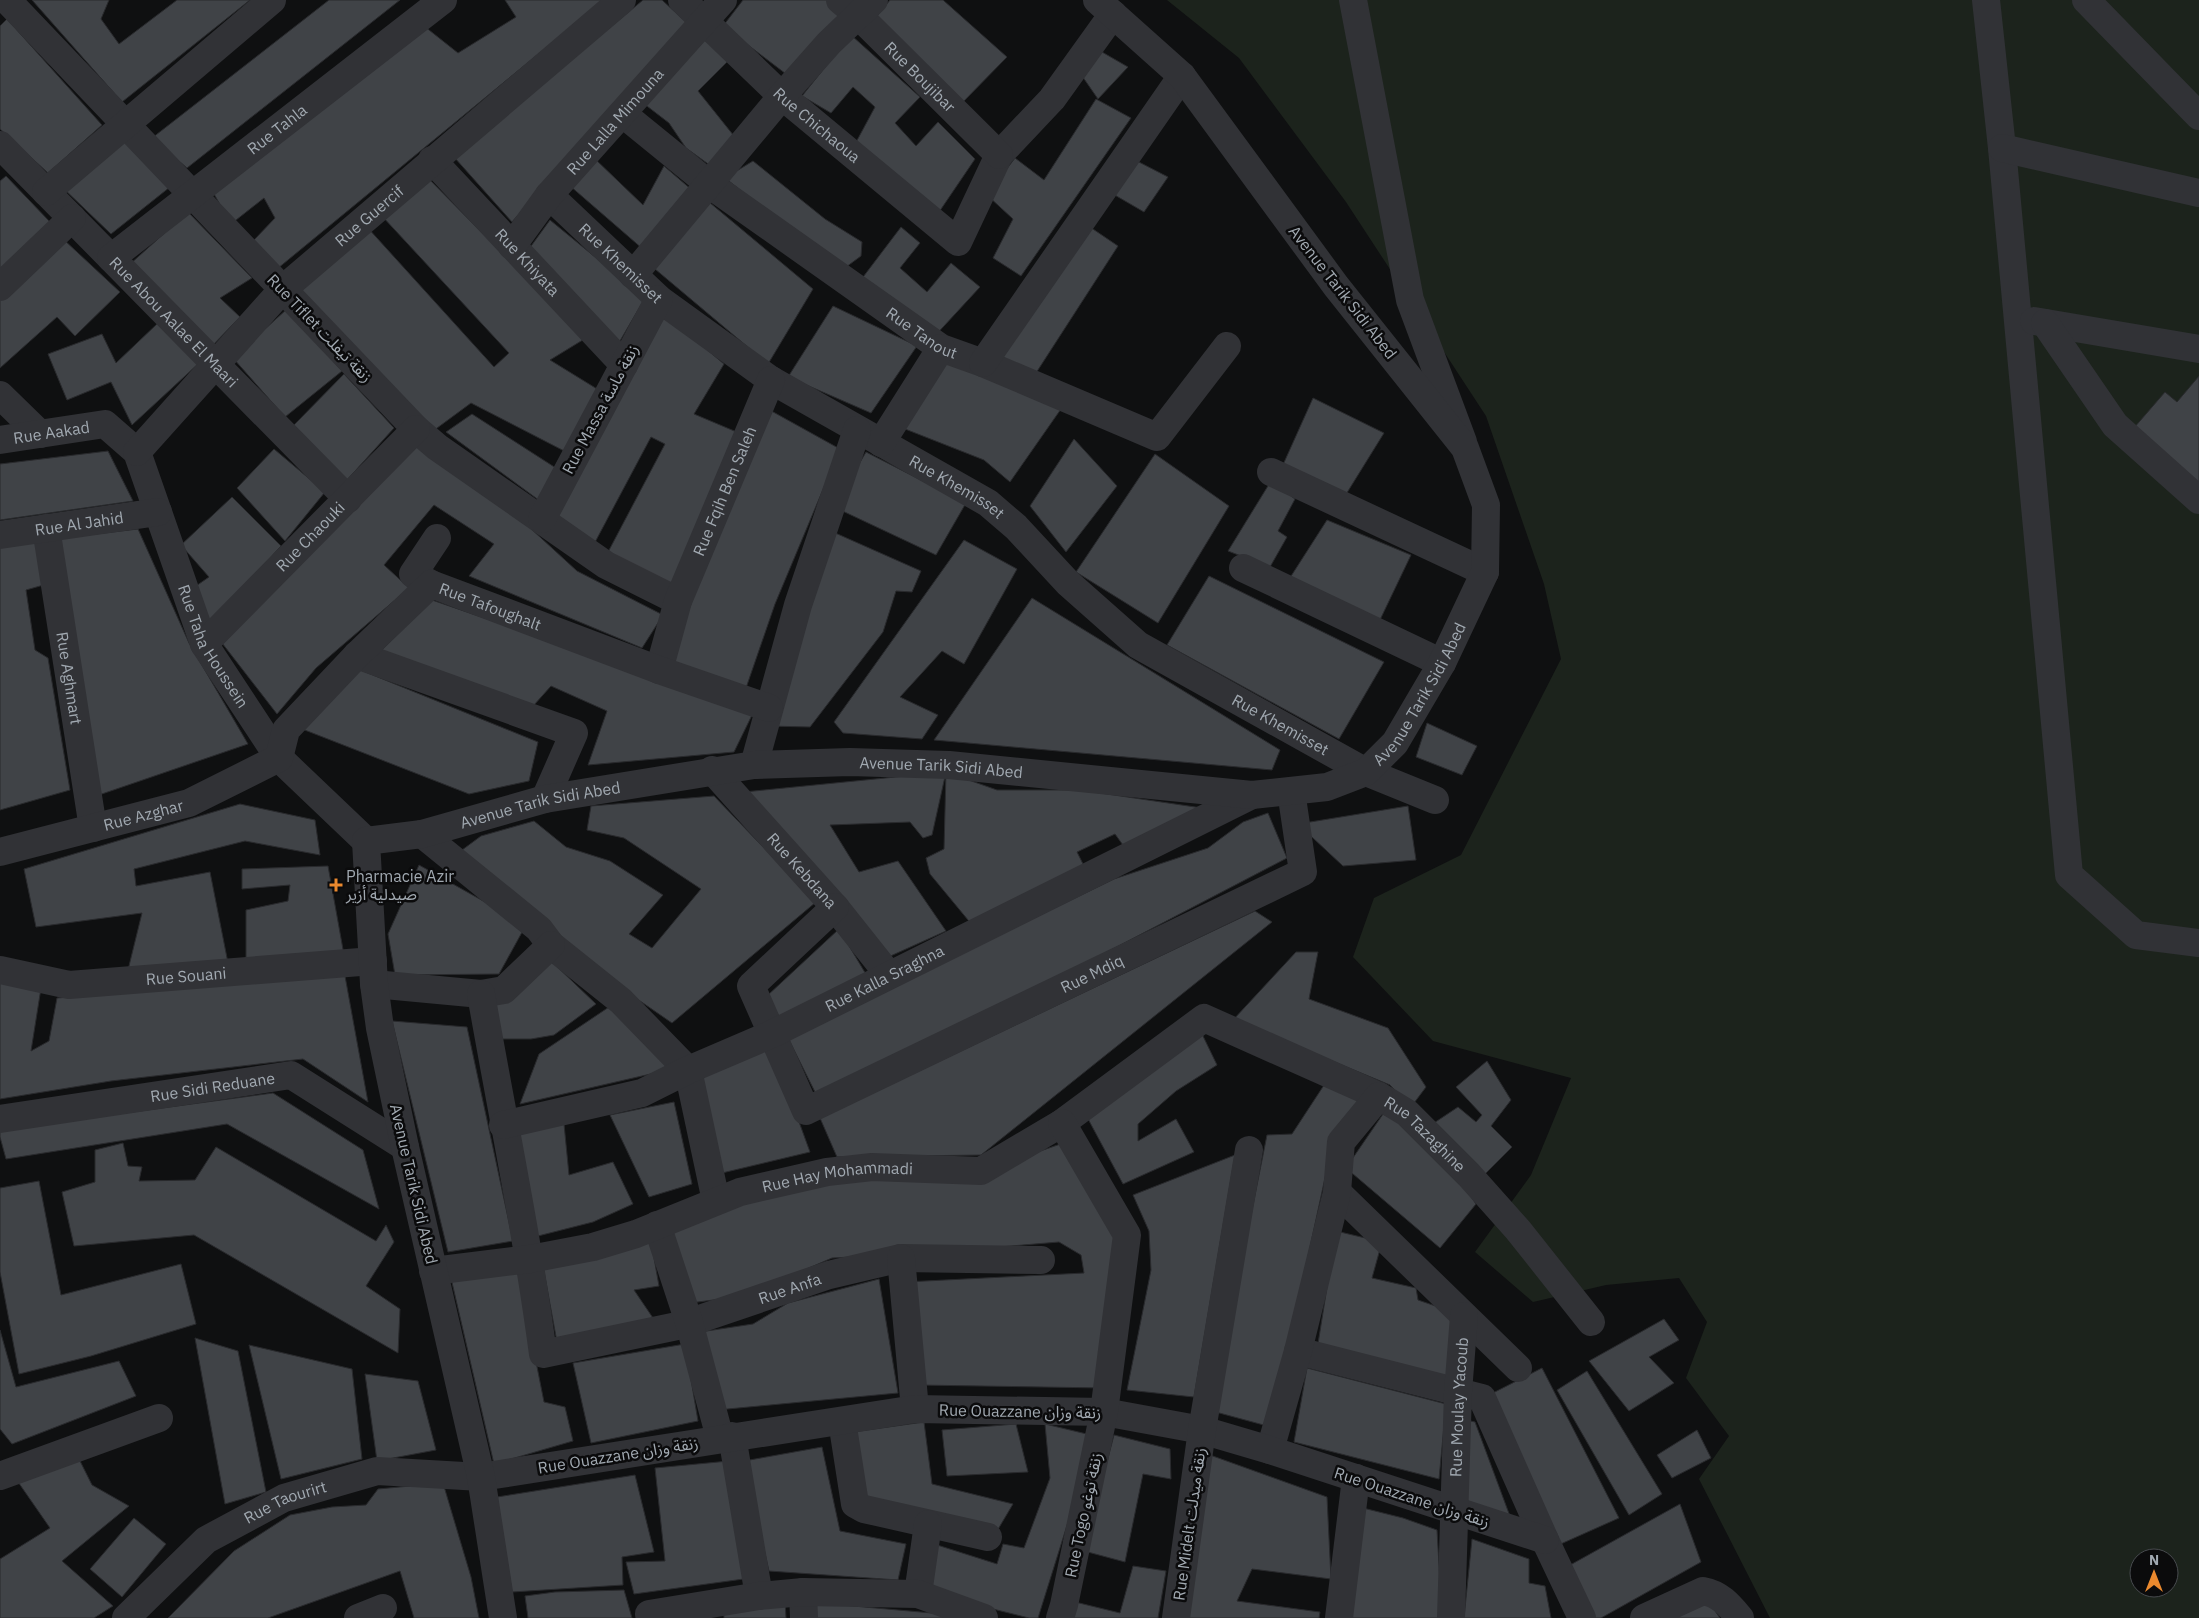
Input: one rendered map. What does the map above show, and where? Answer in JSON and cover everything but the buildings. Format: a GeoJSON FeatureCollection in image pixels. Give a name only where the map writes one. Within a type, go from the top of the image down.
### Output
{"type":"FeatureCollection","features":[{"type":"Feature","properties":{"kind":"street","name":"Rue Tiflet زنقة تيفلت"},"geometry":{"type":"LineString","coordinates":[[7,0],[416,429],[437,447],[606,565],[678,601]]}},
{"type":"Feature","properties":{"kind":"street"},"geometry":{"type":"LineString","coordinates":[[46,192],[272,0]]}},
{"type":"Feature","properties":{"kind":"street","name":"Rue Tahla"},"geometry":{"type":"LineString","coordinates":[[110,258],[444,0]]}},
{"type":"Feature","properties":{"kind":"street","name":"Rue Guercif"},"geometry":{"type":"LineString","coordinates":[[137,452],[283,289],[432,160],[622,0]]}},
{"type":"Feature","properties":{"kind":"street","name":"Rue Chichaoua"},"geometry":{"type":"LineString","coordinates":[[682,0],[782,96],[958,242],[999,155]]}},
{"type":"Feature","properties":{"kind":"street","name":"Rue Lalla Mimouna"},"geometry":{"type":"LineString","coordinates":[[512,246],[549,196],[723,0]]}},
{"type":"Feature","properties":{"kind":"street"},"geometry":{"type":"LineString","coordinates":[[1353,0],[1410,300],[1465,448]]}},
{"type":"Feature","properties":{"kind":"street"},"geometry":{"type":"LineString","coordinates":[[1986,0],[2002,148],[2069,875],[2136,935],[2199,943]]}},
{"type":"Feature","properties":{"kind":"street"},"geometry":{"type":"LineString","coordinates":[[2086,0],[2199,116]]}},
{"type":"Feature","properties":{"kind":"street"},"geometry":{"type":"LineString","coordinates":[[633,275],[782,96],[829,43],[858,5]]}},
{"type":"Feature","properties":{"kind":"street","name":"Rue Boujibar"},"geometry":{"type":"LineString","coordinates":[[858,5],[999,155]]}},
{"type":"Feature","properties":{"kind":"street"},"geometry":{"type":"LineString","coordinates":[[999,155],[1052,99],[1105,7]]}},
{"type":"Feature","properties":{"kind":"street","name":"Avenue Tarik Sidi Abed"},"geometry":{"type":"LineString","coordinates":[[503,1618],[481,1477],[405,1147],[380,1028],[374,973],[366,841],[422,834],[544,799],[754,764],[850,762],[948,765],[1252,795],[1327,787],[1366,772],[1395,743],[1442,663],[1485,572],[1486,505],[1465,448],[1336,286],[1182,76],[1105,7]]}},
{"type":"Feature","properties":{"kind":"street"},"geometry":{"type":"LineString","coordinates":[[983,362],[1182,76]]}},
{"type":"Feature","properties":{"kind":"street","name":"Rue Tanout"},"geometry":{"type":"LineString","coordinates":[[623,114],[709,184],[941,348],[983,362],[1157,437],[1227,346]]}},
{"type":"Feature","properties":{"kind":"street"},"geometry":{"type":"LineString","coordinates":[[2002,148],[2199,193]]}},
{"type":"Feature","properties":{"kind":"street","name":"Rue Abou Aalae El Maari"},"geometry":{"type":"LineString","coordinates":[[3,154],[46,192],[348,499]]}},
{"type":"Feature","properties":{"kind":"street","name":"Rue Khiyata"},"geometry":{"type":"LineString","coordinates":[[432,160],[624,365]]}},
{"type":"Feature","properties":{"kind":"street","name":"Rue Khemisset"},"geometry":{"type":"LineString","coordinates":[[549,196],[658,299],[771,380],[856,430],[988,503],[1016,527],[1068,583],[1138,645],[1366,772],[1436,800]]}},
{"type":"Feature","properties":{"kind":"street"},"geometry":{"type":"LineString","coordinates":[[0,286],[72,218]]}},
{"type":"Feature","properties":{"kind":"street","name":"Rue Massa زنقة ماسة"},"geometry":{"type":"LineString","coordinates":[[542,519],[658,299]]}},
{"type":"Feature","properties":{"kind":"street"},"geometry":{"type":"LineString","coordinates":[[2018,317],[2199,349]]}},
{"type":"Feature","properties":{"kind":"street"},"geometry":{"type":"LineString","coordinates":[[2045,323],[2115,425],[2199,500]]}},
{"type":"Feature","properties":{"kind":"street"},"geometry":{"type":"LineString","coordinates":[[880,443],[941,348]]}},
{"type":"Feature","properties":{"kind":"street","name":"Rue Fqih Ben Saleh"},"geometry":{"type":"LineString","coordinates":[[658,670],[678,601],[771,380]]}},
{"type":"Feature","properties":{"kind":"street"},"geometry":{"type":"LineString","coordinates":[[0,395],[40,434]]}},
{"type":"Feature","properties":{"kind":"street","name":"Rue Taha Houssein"},"geometry":{"type":"LineString","coordinates":[[105,424],[137,452],[204,644],[279,758],[366,841]]}},
{"type":"Feature","properties":{"kind":"street","name":"Rue Aakad"},"geometry":{"type":"LineString","coordinates":[[0,440],[105,424]]}},
{"type":"Feature","properties":{"kind":"street","name":"Rue Chaouki"},"geometry":{"type":"LineString","coordinates":[[204,644],[416,429]]}},
{"type":"Feature","properties":{"kind":"street"},"geometry":{"type":"LineString","coordinates":[[754,764],[798,605],[856,430]]}},
{"type":"Feature","properties":{"kind":"street"},"geometry":{"type":"LineString","coordinates":[[1271,472],[1485,572]]}},
{"type":"Feature","properties":{"kind":"street","name":"Rue Al Jahid"},"geometry":{"type":"LineString","coordinates":[[0,535],[158,512]]}},
{"type":"Feature","properties":{"kind":"street","name":"Rue Aghmart"},"geometry":{"type":"LineString","coordinates":[[46,528],[94,828]]}},
{"type":"Feature","properties":{"kind":"street"},"geometry":{"type":"LineString","coordinates":[[430,584],[413,574],[437,538]]}},
{"type":"Feature","properties":{"kind":"street"},"geometry":{"type":"LineString","coordinates":[[1243,568],[1442,663]]}},
{"type":"Feature","properties":{"kind":"street","name":"Rue Tafoughalt"},"geometry":{"type":"LineString","coordinates":[[279,758],[286,730],[357,655],[430,584],[658,670],[769,708]]}},
{"type":"Feature","properties":{"kind":"street"},"geometry":{"type":"LineString","coordinates":[[357,655],[574,734],[544,799]]}},
{"type":"Feature","properties":{"kind":"street","name":"Rue Azghar"},"geometry":{"type":"LineString","coordinates":[[0,852],[189,803],[279,758]]}},
{"type":"Feature","properties":{"kind":"street","name":"Rue Kebdana"},"geometry":{"type":"LineString","coordinates":[[712,770],[835,907],[889,975]]}},
{"type":"Feature","properties":{"kind":"street","name":"Rue Mdiq"},"geometry":{"type":"LineString","coordinates":[[772,1034],[806,1111],[1303,872],[1291,791]]}},
{"type":"Feature","properties":{"kind":"street","name":"Rue Kalla Sraghna"},"geometry":{"type":"LineString","coordinates":[[503,1125],[642,1093],[688,1070],[772,1034],[1252,795]]}},
{"type":"Feature","properties":{"kind":"street"},"geometry":{"type":"LineString","coordinates":[[422,834],[539,929],[551,945],[621,1001],[688,1070],[716,1200]]}},
{"type":"Feature","properties":{"kind":"street"},"geometry":{"type":"LineString","coordinates":[[772,1034],[751,986],[835,907]]}},
{"type":"Feature","properties":{"kind":"street","name":"Rue Souani"},"geometry":{"type":"LineString","coordinates":[[0,970],[69,985],[374,973],[481,994],[504,990],[551,945]]}},
{"type":"Feature","properties":{"kind":"street"},"geometry":{"type":"LineString","coordinates":[[481,994],[503,1125],[530,1259]]}},
{"type":"Feature","properties":{"kind":"street","name":"Rue Tazaghine"},"geometry":{"type":"LineString","coordinates":[[1204,1018],[1379,1096],[1407,1112],[1469,1175],[1518,1230],[1591,1322]]}},
{"type":"Feature","properties":{"kind":"street","name":"Rue Hay Mohammadi"},"geometry":{"type":"LineString","coordinates":[[433,1271],[530,1259],[593,1247],[658,1225],[716,1200],[740,1192],[827,1172],[872,1166],[981,1171],[1062,1123],[1204,1018]]}},
{"type":"Feature","properties":{"kind":"street","name":"Rue Sidi Reduane"},"geometry":{"type":"LineString","coordinates":[[0,1119],[291,1075],[405,1147]]}},
{"type":"Feature","properties":{"kind":"street"},"geometry":{"type":"LineString","coordinates":[[1270,1450],[1298,1351],[1337,1192],[1341,1142],[1379,1096]]}},
{"type":"Feature","properties":{"kind":"street","name":"Rue Togo زنقة توغو"},"geometry":{"type":"LineString","coordinates":[[1060,1618],[1104,1412],[1127,1235],[1062,1123]]}},
{"type":"Feature","properties":{"kind":"street","name":"Rue Midelt زنقة ميدلت"},"geometry":{"type":"LineString","coordinates":[[1176,1618],[1202,1430],[1249,1150]]}},
{"type":"Feature","properties":{"kind":"street"},"geometry":{"type":"LineString","coordinates":[[1337,1192],[1518,1368]]}},
{"type":"Feature","properties":{"kind":"street"},"geometry":{"type":"LineString","coordinates":[[658,1225],[726,1437],[759,1596]]}},
{"type":"Feature","properties":{"kind":"street"},"geometry":{"type":"LineString","coordinates":[[902,1258],[915,1409]]}},
{"type":"Feature","properties":{"kind":"street","name":"Rue Anfa"},"geometry":{"type":"LineString","coordinates":[[530,1259],[544,1354],[689,1322],[829,1275],[902,1258],[1041,1260]]}},
{"type":"Feature","properties":{"kind":"street","name":"Rue Moulay Yacoub"},"geometry":{"type":"LineString","coordinates":[[1451,1618],[1458,1392],[1464,1316]]}},
{"type":"Feature","properties":{"kind":"street"},"geometry":{"type":"LineString","coordinates":[[1298,1351],[1482,1398],[1582,1618]]}},
{"type":"Feature","properties":{"kind":"street","name":"Rue Ouazzane زنقة وزان"},"geometry":{"type":"LineString","coordinates":[[481,1477],[726,1437],[915,1409],[1104,1412],[1202,1430],[1270,1450],[1545,1540]]}},
{"type":"Feature","properties":{"kind":"street"},"geometry":{"type":"LineString","coordinates":[[0,1476],[159,1418]]}},
{"type":"Feature","properties":{"kind":"street"},"geometry":{"type":"LineString","coordinates":[[842,1421],[855,1504],[864,1509],[988,1537]]}},
{"type":"Feature","properties":{"kind":"street","name":"Rue Taourirt"},"geometry":{"type":"LineString","coordinates":[[126,1618],[206,1540],[284,1498],[377,1471],[481,1477]]}},
{"type":"Feature","properties":{"kind":"street"},"geometry":{"type":"LineString","coordinates":[[1339,1618],[1356,1478]]}},
{"type":"Feature","properties":{"kind":"street"},"geometry":{"type":"LineString","coordinates":[[918,1594],[928,1524]]}},
{"type":"Feature","properties":{"kind":"street"},"geometry":{"type":"LineString","coordinates":[[1644,1618],[1703,1591],[1710,1592],[1726,1601],[1740,1618]]}},
{"type":"Feature","properties":{"kind":"street"},"geometry":{"type":"LineString","coordinates":[[649,1614],[715,1610],[759,1596],[803,1605],[918,1594],[984,1618]]}},
{"type":"Feature","properties":{"kind":"street"},"geometry":{"type":"LineString","coordinates":[[358,1618],[384,1608]]}},
{"type":"Feature","properties":{"kind":"shaded area"},"geometry":{"type":"Polygon","coordinates":[[[1167,0],[2199,0],[2199,1618],[1770,1618],[1699,1479],[1729,1436],[1686,1378],[1707,1322],[1679,1278],[1606,1285],[1533,1302],[1475,1252],[1531,1175],[1571,1078],[1433,1041],[1353,957],[1374,898],[1461,855],[1561,659],[1544,584],[1486,416],[1346,202],[1239,58],[1167,0]]]}},
{"type":"Feature","properties":{"kind":"place","name":"Pharmacie Azir صيدلية أزير"},"geometry":{"type":"Point","coordinates":[336,885]}}]}
